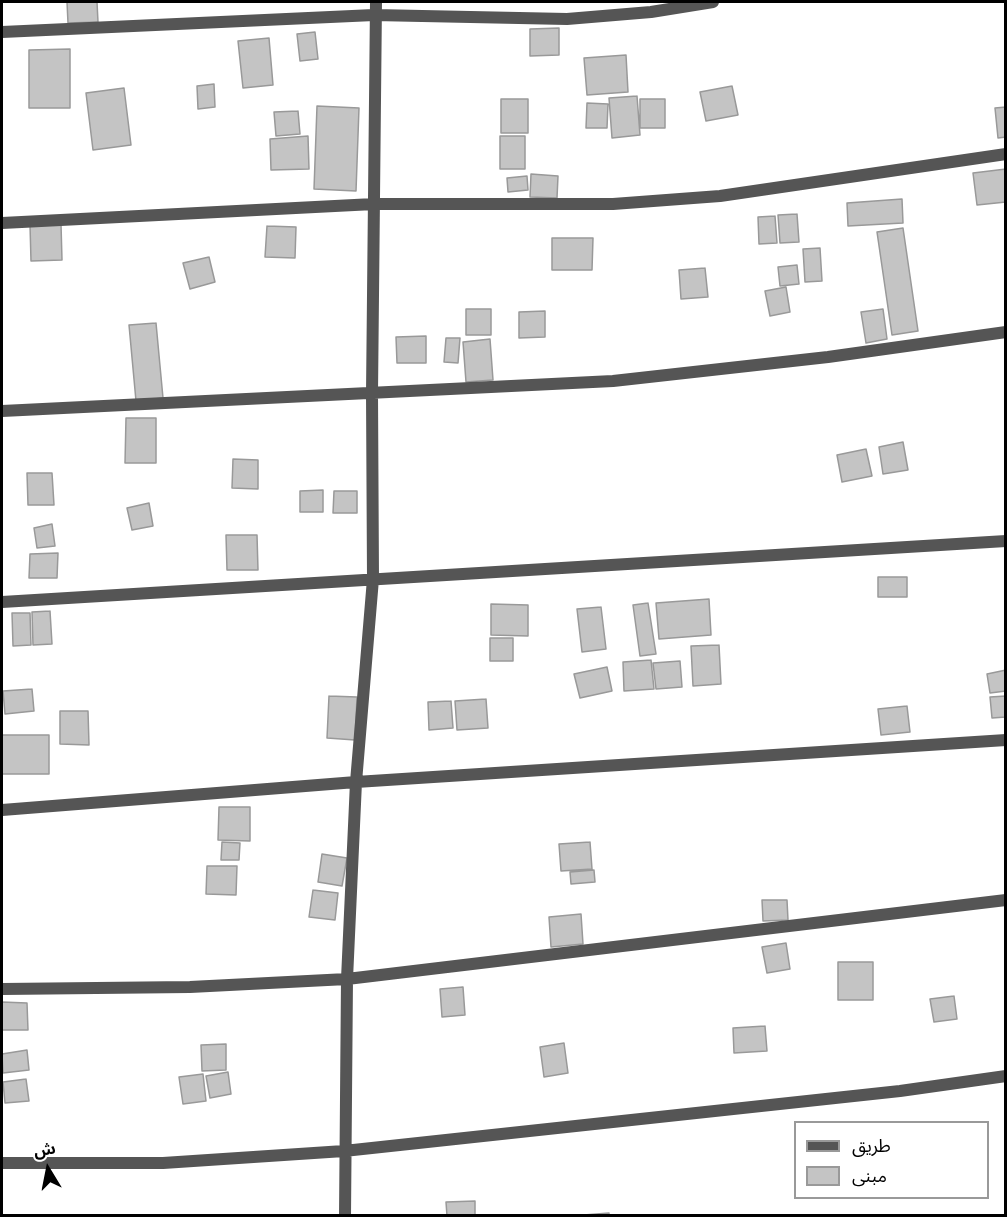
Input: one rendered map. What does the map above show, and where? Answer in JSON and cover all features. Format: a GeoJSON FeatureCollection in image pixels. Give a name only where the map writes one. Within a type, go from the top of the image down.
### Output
{"type":"FeatureCollection","features":[{"type":"Feature","properties":{"kind":"street"},"geometry":{"type":"LineString","coordinates":[[345,1215],[347,979],[356,782],[373,579],[372,393],[374,15],[376,2]]}},
{"type":"Feature","properties":{"kind":"street"},"geometry":{"type":"LineString","coordinates":[[2,32],[374,15],[567,19],[651,12],[713,2]]}},
{"type":"Feature","properties":{"kind":"street"},"geometry":{"type":"LineString","coordinates":[[2,223],[374,204],[613,204],[720,196],[1005,154]]}},
{"type":"Feature","properties":{"kind":"street"},"geometry":{"type":"LineString","coordinates":[[2,411],[613,381],[828,357],[1005,332]]}},
{"type":"Feature","properties":{"kind":"street"},"geometry":{"type":"LineString","coordinates":[[2,602],[1005,541]]}},
{"type":"Feature","properties":{"kind":"street"},"geometry":{"type":"LineString","coordinates":[[2,810],[356,782],[1005,740]]}},
{"type":"Feature","properties":{"kind":"street"},"geometry":{"type":"LineString","coordinates":[[2,989],[190,987],[347,979],[1005,900]]}},
{"type":"Feature","properties":{"kind":"street"},"geometry":{"type":"LineString","coordinates":[[2,1163],[163,1163],[344,1151],[900,1091],[1005,1076]]}},
{"type":"Feature","properties":{"kind":"building"},"geometry":{"type":"Polygon","coordinates":[[[67,2],[97,2],[98,22],[68,23],[67,2]]]}},
{"type":"Feature","properties":{"kind":"building"},"geometry":{"type":"Polygon","coordinates":[[[559,28],[559,55],[530,56],[530,29],[559,28]]]}},
{"type":"Feature","properties":{"kind":"building"},"geometry":{"type":"Polygon","coordinates":[[[315,32],[318,59],[300,61],[297,34],[315,32]]]}},
{"type":"Feature","properties":{"kind":"building"},"geometry":{"type":"Polygon","coordinates":[[[269,38],[273,85],[243,88],[238,41],[269,38]]]}},
{"type":"Feature","properties":{"kind":"building"},"geometry":{"type":"Polygon","coordinates":[[[70,49],[70,108],[29,108],[29,50],[70,49]]]}},
{"type":"Feature","properties":{"kind":"building"},"geometry":{"type":"Polygon","coordinates":[[[626,55],[628,92],[587,95],[584,58],[626,55]]]}},
{"type":"Feature","properties":{"kind":"building"},"geometry":{"type":"Polygon","coordinates":[[[214,84],[215,107],[198,109],[197,86],[214,84]]]}},
{"type":"Feature","properties":{"kind":"building"},"geometry":{"type":"Polygon","coordinates":[[[732,86],[738,115],[706,121],[700,92],[732,86]]]}},
{"type":"Feature","properties":{"kind":"building"},"geometry":{"type":"Polygon","coordinates":[[[124,88],[131,145],[93,150],[86,93],[124,88]]]}},
{"type":"Feature","properties":{"kind":"building"},"geometry":{"type":"Polygon","coordinates":[[[637,96],[640,135],[612,138],[609,98],[637,96]]]}},
{"type":"Feature","properties":{"kind":"building"},"geometry":{"type":"Polygon","coordinates":[[[501,99],[528,99],[528,133],[501,133],[501,99]]]}},
{"type":"Feature","properties":{"kind":"building"},"geometry":{"type":"Polygon","coordinates":[[[640,99],[665,99],[665,128],[640,128],[640,99]]]}},
{"type":"Feature","properties":{"kind":"building"},"geometry":{"type":"Polygon","coordinates":[[[587,103],[608,104],[607,128],[586,128],[587,103]]]}},
{"type":"Feature","properties":{"kind":"building"},"geometry":{"type":"Polygon","coordinates":[[[317,106],[359,108],[356,191],[314,189],[317,106]]]}},
{"type":"Feature","properties":{"kind":"building"},"geometry":{"type":"Polygon","coordinates":[[[1006,107],[1006,137],[998,138],[995,108],[1006,107]]]}},
{"type":"Feature","properties":{"kind":"building"},"geometry":{"type":"Polygon","coordinates":[[[298,111],[300,134],[276,136],[274,112],[298,111]]]}},
{"type":"Feature","properties":{"kind":"building"},"geometry":{"type":"Polygon","coordinates":[[[308,136],[309,169],[271,170],[270,139],[308,136]]]}},
{"type":"Feature","properties":{"kind":"building"},"geometry":{"type":"Polygon","coordinates":[[[500,136],[525,136],[525,169],[500,169],[500,136]]]}},
{"type":"Feature","properties":{"kind":"building"},"geometry":{"type":"Polygon","coordinates":[[[1006,169],[1006,202],[977,205],[973,173],[1006,169]]]}},
{"type":"Feature","properties":{"kind":"building"},"geometry":{"type":"Polygon","coordinates":[[[531,174],[558,176],[557,198],[530,197],[531,174]]]}},
{"type":"Feature","properties":{"kind":"building"},"geometry":{"type":"Polygon","coordinates":[[[527,176],[528,190],[508,192],[507,178],[527,176]]]}},
{"type":"Feature","properties":{"kind":"building"},"geometry":{"type":"Polygon","coordinates":[[[902,199],[903,223],[848,226],[847,203],[902,199]]]}},
{"type":"Feature","properties":{"kind":"building"},"geometry":{"type":"Polygon","coordinates":[[[797,214],[799,242],[780,243],[778,215],[797,214]]]}},
{"type":"Feature","properties":{"kind":"building"},"geometry":{"type":"Polygon","coordinates":[[[775,216],[777,243],[759,244],[758,217],[775,216]]]}},
{"type":"Feature","properties":{"kind":"building"},"geometry":{"type":"Polygon","coordinates":[[[61,224],[62,260],[31,261],[30,225],[61,224]]]}},
{"type":"Feature","properties":{"kind":"building"},"geometry":{"type":"Polygon","coordinates":[[[267,226],[296,227],[295,258],[265,257],[267,226]]]}},
{"type":"Feature","properties":{"kind":"building"},"geometry":{"type":"Polygon","coordinates":[[[903,228],[918,331],[892,335],[877,232],[903,228]]]}},
{"type":"Feature","properties":{"kind":"building"},"geometry":{"type":"Polygon","coordinates":[[[552,238],[593,238],[592,270],[552,270],[552,238]]]}},
{"type":"Feature","properties":{"kind":"building"},"geometry":{"type":"Polygon","coordinates":[[[820,248],[822,281],[805,282],[803,249],[820,248]]]}},
{"type":"Feature","properties":{"kind":"building"},"geometry":{"type":"Polygon","coordinates":[[[209,257],[215,282],[190,289],[183,263],[209,257]]]}},
{"type":"Feature","properties":{"kind":"building"},"geometry":{"type":"Polygon","coordinates":[[[797,265],[799,284],[780,286],[778,267],[797,265]]]}},
{"type":"Feature","properties":{"kind":"building"},"geometry":{"type":"Polygon","coordinates":[[[705,268],[708,297],[681,299],[679,270],[705,268]]]}},
{"type":"Feature","properties":{"kind":"building"},"geometry":{"type":"Polygon","coordinates":[[[786,287],[790,312],[770,316],[765,291],[786,287]]]}},
{"type":"Feature","properties":{"kind":"building"},"geometry":{"type":"Polygon","coordinates":[[[466,309],[491,309],[491,335],[466,335],[466,309]]]}},
{"type":"Feature","properties":{"kind":"building"},"geometry":{"type":"Polygon","coordinates":[[[883,309],[887,339],[866,343],[861,312],[883,309]]]}},
{"type":"Feature","properties":{"kind":"building"},"geometry":{"type":"Polygon","coordinates":[[[545,311],[545,337],[519,338],[519,312],[545,311]]]}},
{"type":"Feature","properties":{"kind":"building"},"geometry":{"type":"Polygon","coordinates":[[[156,323],[163,398],[136,401],[129,325],[156,323]]]}},
{"type":"Feature","properties":{"kind":"building"},"geometry":{"type":"Polygon","coordinates":[[[426,336],[426,363],[397,363],[396,337],[426,336]]]}},
{"type":"Feature","properties":{"kind":"building"},"geometry":{"type":"Polygon","coordinates":[[[446,338],[460,338],[458,363],[444,362],[446,338]]]}},
{"type":"Feature","properties":{"kind":"building"},"geometry":{"type":"Polygon","coordinates":[[[490,339],[493,380],[466,382],[463,342],[490,339]]]}},
{"type":"Feature","properties":{"kind":"building"},"geometry":{"type":"Polygon","coordinates":[[[126,418],[156,418],[156,463],[125,463],[126,418]]]}},
{"type":"Feature","properties":{"kind":"building"},"geometry":{"type":"Polygon","coordinates":[[[903,442],[908,470],[883,474],[879,447],[903,442]]]}},
{"type":"Feature","properties":{"kind":"building"},"geometry":{"type":"Polygon","coordinates":[[[866,449],[872,476],[842,482],[837,455],[866,449]]]}},
{"type":"Feature","properties":{"kind":"building"},"geometry":{"type":"Polygon","coordinates":[[[233,459],[258,460],[258,489],[232,488],[233,459]]]}},
{"type":"Feature","properties":{"kind":"building"},"geometry":{"type":"Polygon","coordinates":[[[27,473],[52,473],[54,505],[28,505],[27,473]]]}},
{"type":"Feature","properties":{"kind":"building"},"geometry":{"type":"Polygon","coordinates":[[[323,490],[323,512],[300,512],[300,491],[323,490]]]}},
{"type":"Feature","properties":{"kind":"building"},"geometry":{"type":"Polygon","coordinates":[[[334,491],[357,491],[357,513],[333,513],[334,491]]]}},
{"type":"Feature","properties":{"kind":"building"},"geometry":{"type":"Polygon","coordinates":[[[149,503],[153,526],[132,530],[127,508],[149,503]]]}},
{"type":"Feature","properties":{"kind":"building"},"geometry":{"type":"Polygon","coordinates":[[[52,524],[55,546],[37,548],[34,528],[52,524]]]}},
{"type":"Feature","properties":{"kind":"building"},"geometry":{"type":"Polygon","coordinates":[[[226,535],[257,535],[258,570],[227,570],[226,535]]]}},
{"type":"Feature","properties":{"kind":"building"},"geometry":{"type":"Polygon","coordinates":[[[58,553],[57,578],[29,578],[30,554],[58,553]]]}},
{"type":"Feature","properties":{"kind":"building"},"geometry":{"type":"Polygon","coordinates":[[[878,577],[907,577],[907,597],[878,597],[878,577]]]}},
{"type":"Feature","properties":{"kind":"building"},"geometry":{"type":"Polygon","coordinates":[[[709,599],[711,635],[659,639],[656,603],[709,599]]]}},
{"type":"Feature","properties":{"kind":"building"},"geometry":{"type":"Polygon","coordinates":[[[648,603],[656,654],[640,656],[633,605],[648,603]]]}},
{"type":"Feature","properties":{"kind":"building"},"geometry":{"type":"Polygon","coordinates":[[[491,604],[528,605],[528,636],[491,635],[491,604]]]}},
{"type":"Feature","properties":{"kind":"building"},"geometry":{"type":"Polygon","coordinates":[[[601,607],[606,649],[582,652],[577,609],[601,607]]]}},
{"type":"Feature","properties":{"kind":"building"},"geometry":{"type":"Polygon","coordinates":[[[50,611],[52,644],[33,645],[32,612],[50,611]]]}},
{"type":"Feature","properties":{"kind":"building"},"geometry":{"type":"Polygon","coordinates":[[[12,613],[30,613],[31,645],[13,646],[12,613]]]}},
{"type":"Feature","properties":{"kind":"building"},"geometry":{"type":"Polygon","coordinates":[[[490,638],[513,638],[513,661],[490,661],[490,638]]]}},
{"type":"Feature","properties":{"kind":"building"},"geometry":{"type":"Polygon","coordinates":[[[719,645],[721,684],[693,686],[691,646],[719,645]]]}},
{"type":"Feature","properties":{"kind":"building"},"geometry":{"type":"Polygon","coordinates":[[[651,660],[654,689],[624,691],[623,662],[651,660]]]}},
{"type":"Feature","properties":{"kind":"building"},"geometry":{"type":"Polygon","coordinates":[[[680,661],[682,687],[656,689],[653,663],[680,661]]]}},
{"type":"Feature","properties":{"kind":"building"},"geometry":{"type":"Polygon","coordinates":[[[607,667],[612,691],[580,698],[574,674],[607,667]]]}},
{"type":"Feature","properties":{"kind":"building"},"geometry":{"type":"Polygon","coordinates":[[[1006,670],[1006,691],[990,693],[987,674],[1006,670]]]}},
{"type":"Feature","properties":{"kind":"building"},"geometry":{"type":"Polygon","coordinates":[[[32,689],[34,711],[5,714],[3,691],[32,689]]]}},
{"type":"Feature","properties":{"kind":"building"},"geometry":{"type":"Polygon","coordinates":[[[329,696],[357,697],[355,740],[327,738],[329,696]]]}},
{"type":"Feature","properties":{"kind":"building"},"geometry":{"type":"Polygon","coordinates":[[[1006,696],[1006,717],[992,718],[990,697],[1006,696]]]}},
{"type":"Feature","properties":{"kind":"building"},"geometry":{"type":"Polygon","coordinates":[[[486,699],[488,728],[457,730],[455,701],[486,699]]]}},
{"type":"Feature","properties":{"kind":"building"},"geometry":{"type":"Polygon","coordinates":[[[451,701],[453,728],[429,730],[428,702],[451,701]]]}},
{"type":"Feature","properties":{"kind":"building"},"geometry":{"type":"Polygon","coordinates":[[[907,706],[910,732],[881,735],[878,709],[907,706]]]}},
{"type":"Feature","properties":{"kind":"building"},"geometry":{"type":"Polygon","coordinates":[[[60,711],[88,711],[89,745],[60,744],[60,711]]]}},
{"type":"Feature","properties":{"kind":"building"},"geometry":{"type":"Polygon","coordinates":[[[2,735],[49,735],[49,774],[2,774],[2,735]]]}},
{"type":"Feature","properties":{"kind":"building"},"geometry":{"type":"Polygon","coordinates":[[[219,807],[250,807],[250,841],[218,840],[219,807]]]}},
{"type":"Feature","properties":{"kind":"building"},"geometry":{"type":"Polygon","coordinates":[[[222,842],[240,843],[239,860],[221,860],[222,842]]]}},
{"type":"Feature","properties":{"kind":"building"},"geometry":{"type":"Polygon","coordinates":[[[590,842],[592,869],[561,871],[559,844],[590,842]]]}},
{"type":"Feature","properties":{"kind":"building"},"geometry":{"type":"Polygon","coordinates":[[[322,854],[347,858],[342,886],[318,882],[322,854]]]}},
{"type":"Feature","properties":{"kind":"building"},"geometry":{"type":"Polygon","coordinates":[[[207,866],[237,866],[236,895],[206,894],[207,866]]]}},
{"type":"Feature","properties":{"kind":"building"},"geometry":{"type":"Polygon","coordinates":[[[594,870],[595,882],[571,884],[570,872],[594,870]]]}},
{"type":"Feature","properties":{"kind":"building"},"geometry":{"type":"Polygon","coordinates":[[[313,890],[338,893],[335,920],[309,917],[313,890]]]}},
{"type":"Feature","properties":{"kind":"building"},"geometry":{"type":"Polygon","coordinates":[[[762,900],[787,900],[788,920],[763,921],[762,900]]]}},
{"type":"Feature","properties":{"kind":"building"},"geometry":{"type":"Polygon","coordinates":[[[581,914],[583,944],[551,947],[549,917],[581,914]]]}},
{"type":"Feature","properties":{"kind":"building"},"geometry":{"type":"Polygon","coordinates":[[[786,943],[790,969],[767,973],[762,947],[786,943]]]}},
{"type":"Feature","properties":{"kind":"building"},"geometry":{"type":"Polygon","coordinates":[[[838,962],[873,962],[873,1000],[838,1000],[838,962]]]}},
{"type":"Feature","properties":{"kind":"building"},"geometry":{"type":"Polygon","coordinates":[[[463,987],[465,1015],[442,1017],[440,989],[463,987]]]}},
{"type":"Feature","properties":{"kind":"building"},"geometry":{"type":"Polygon","coordinates":[[[954,996],[957,1019],[934,1022],[930,999],[954,996]]]}},
{"type":"Feature","properties":{"kind":"building"},"geometry":{"type":"Polygon","coordinates":[[[2,1002],[27,1003],[28,1030],[2,1030],[2,1002]]]}},
{"type":"Feature","properties":{"kind":"building"},"geometry":{"type":"Polygon","coordinates":[[[765,1026],[767,1051],[734,1053],[733,1028],[765,1026]]]}},
{"type":"Feature","properties":{"kind":"building"},"geometry":{"type":"Polygon","coordinates":[[[564,1043],[568,1073],[544,1077],[540,1047],[564,1043]]]}},
{"type":"Feature","properties":{"kind":"building"},"geometry":{"type":"Polygon","coordinates":[[[226,1044],[226,1070],[202,1071],[201,1045],[226,1044]]]}},
{"type":"Feature","properties":{"kind":"building"},"geometry":{"type":"Polygon","coordinates":[[[27,1050],[29,1070],[3,1073],[2,1054],[27,1050]]]}},
{"type":"Feature","properties":{"kind":"building"},"geometry":{"type":"Polygon","coordinates":[[[228,1072],[231,1094],[210,1098],[206,1076],[228,1072]]]}},
{"type":"Feature","properties":{"kind":"building"},"geometry":{"type":"Polygon","coordinates":[[[203,1074],[206,1101],[183,1104],[179,1077],[203,1074]]]}},
{"type":"Feature","properties":{"kind":"building"},"geometry":{"type":"Polygon","coordinates":[[[26,1079],[29,1101],[5,1103],[3,1082],[26,1079]]]}},
{"type":"Feature","properties":{"kind":"building"},"geometry":{"type":"Polygon","coordinates":[[[475,1201],[475,1216],[447,1216],[446,1202],[475,1201]]]}},
{"type":"Feature","properties":{"kind":"building"},"geometry":{"type":"Polygon","coordinates":[[[609,1213],[609,1216],[571,1216],[609,1213]]]}}]}
